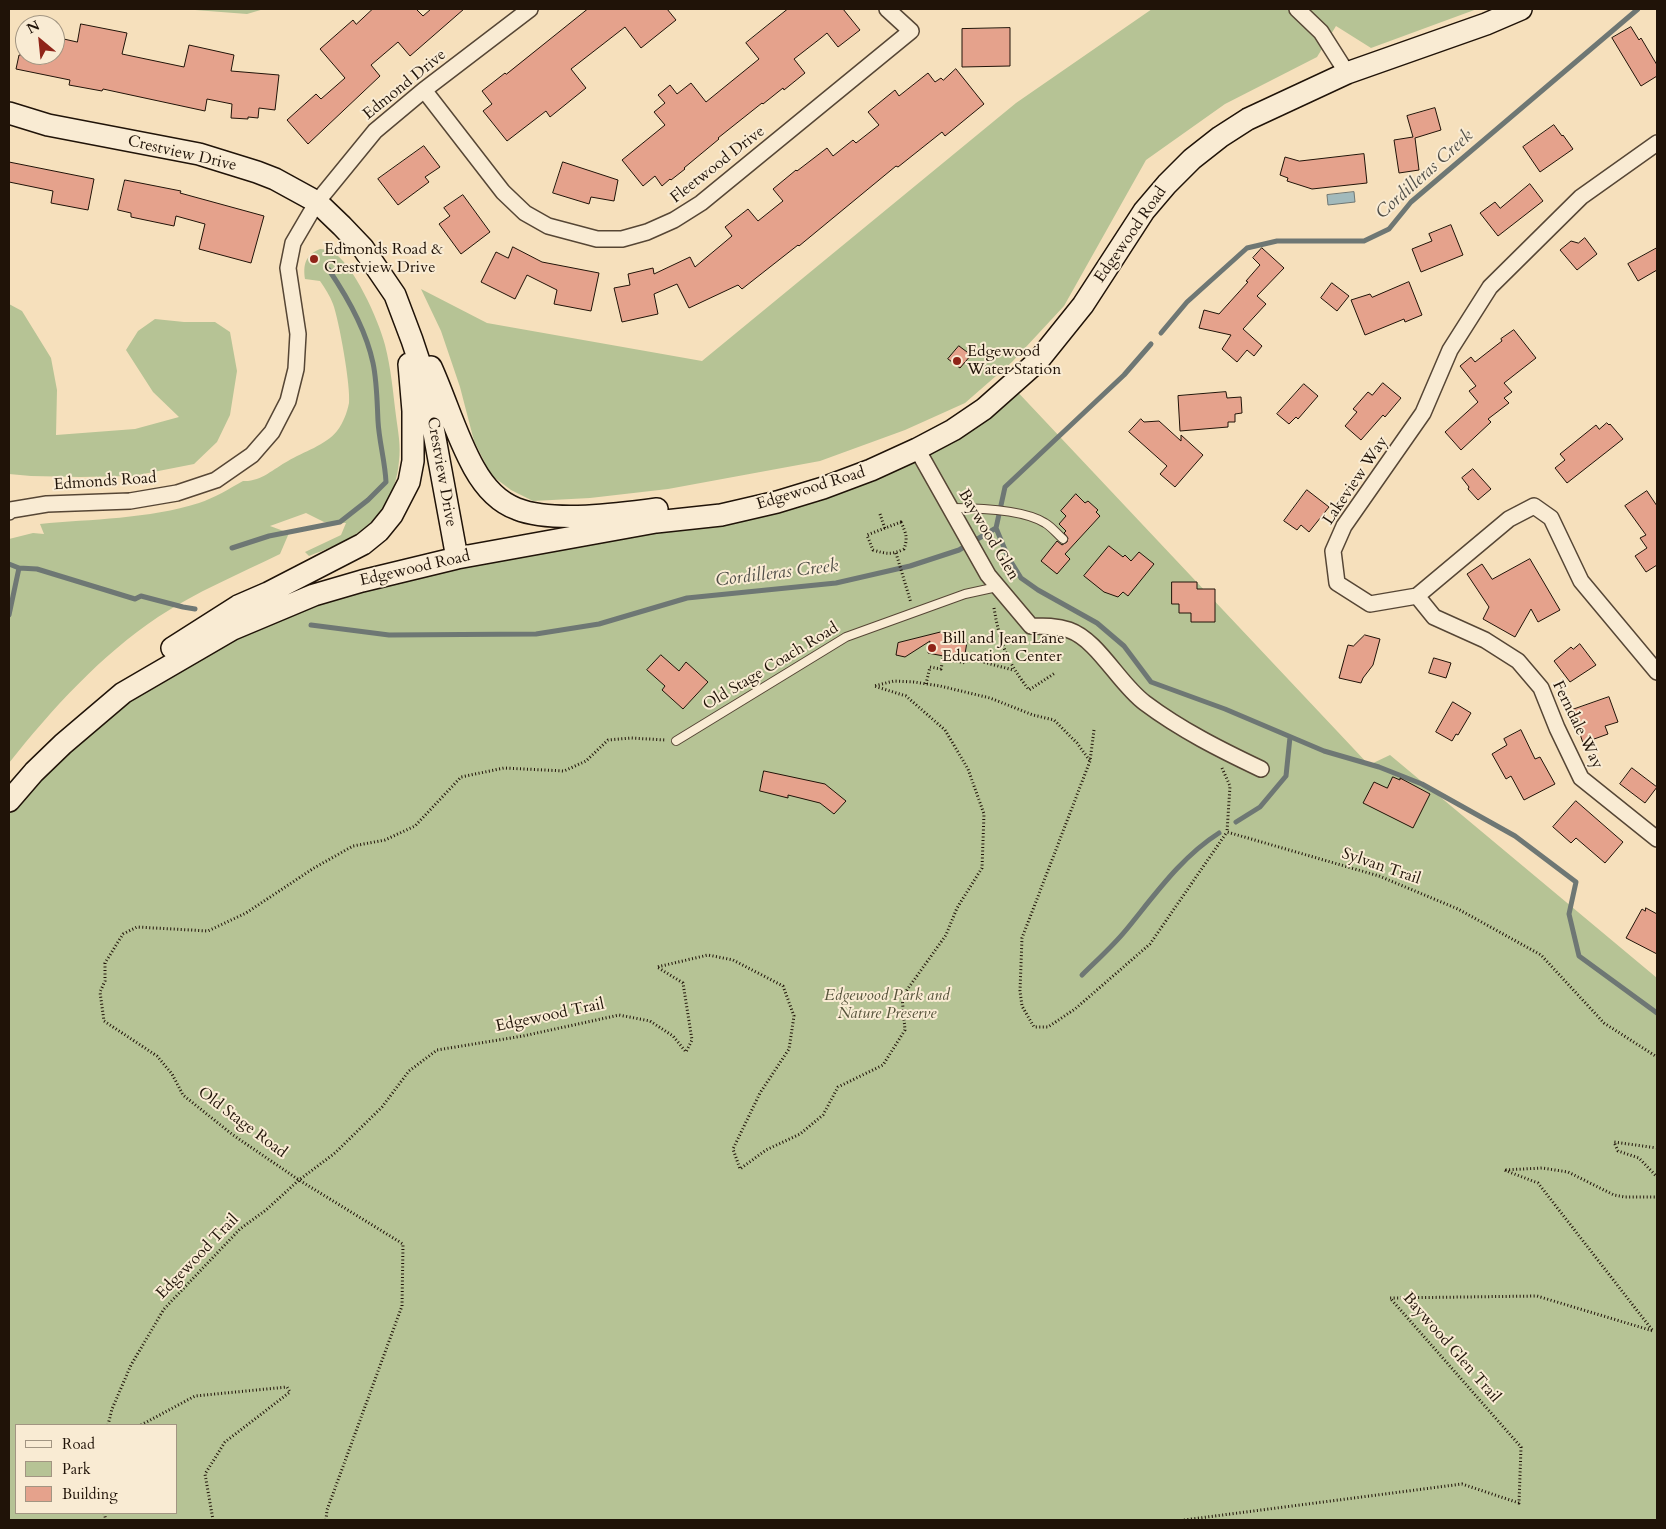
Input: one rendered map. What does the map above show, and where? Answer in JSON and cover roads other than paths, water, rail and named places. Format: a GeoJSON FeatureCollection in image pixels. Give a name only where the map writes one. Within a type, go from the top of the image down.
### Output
{"type":"FeatureCollection","features":[{"type":"Feature","properties":{"kind":"main road","name":"Edgewood Road"},"geometry":{"type":"LineString","coordinates":[[9,802],[34,772],[63,744],[124,693],[211,640],[264,615],[362,580],[457,558],[656,522],[721,515],[777,502],[823,488],[871,470],[917,449],[953,430],[984,409],[1038,361],[1083,305],[1144,211],[1192,159],[1220,137],[1248,119],[1347,73],[1486,24],[1521,9]]}},
{"type":"Feature","properties":{"kind":"main road","name":"Crestview Drive"},"geometry":{"type":"LineString","coordinates":[[9,113],[48,125],[199,154],[275,179],[317,202],[363,248],[396,295],[423,373],[457,558]]}},
{"type":"Feature","properties":{"kind":"main road"},"geometry":{"type":"LineString","coordinates":[[396,295],[428,360],[474,469],[492,494],[518,510],[557,515],[610,514],[823,488]]}},
{"type":"Feature","properties":{"kind":"main road"},"geometry":{"type":"LineString","coordinates":[[124,693],[155,662],[184,640],[238,606],[268,593],[363,544],[379,531],[392,515],[409,482],[413,461],[411,380],[408,352],[396,295]]}},
{"type":"Feature","properties":{"kind":"street","name":"Edmond Drive"},"geometry":{"type":"LineString","coordinates":[[317,202],[375,131],[424,90],[530,9]]}},
{"type":"Feature","properties":{"kind":"street","name":"Fleetwood Drive"},"geometry":{"type":"LineString","coordinates":[[424,90],[503,192],[525,213],[548,226],[596,239],[622,239],[648,232],[674,220],[701,203],[911,30],[887,9]]}},
{"type":"Feature","properties":{"kind":"street"},"geometry":{"type":"LineString","coordinates":[[1297,9],[1321,32],[1347,73]]}},
{"type":"Feature","properties":{"kind":"street","name":"Lakeview Way"},"geometry":{"type":"LineString","coordinates":[[1657,143],[1581,197],[1490,287],[1450,350],[1423,413],[1344,526],[1333,551],[1337,583],[1370,604],[1417,596],[1510,519],[1534,506],[1551,518],[1581,581],[1657,672]]}},
{"type":"Feature","properties":{"kind":"street","name":"Edmonds Road"},"geometry":{"type":"LineString","coordinates":[[9,511],[47,504],[130,500],[177,493],[216,480],[252,456],[272,432],[288,401],[296,369],[298,334],[288,268],[293,243],[317,202]]}},
{"type":"Feature","properties":{"kind":"street","name":"Baywood Glen"},"geometry":{"type":"LineString","coordinates":[[917,449],[954,512],[992,583],[1032,626],[1049,626],[1079,634],[1096,649],[1130,690],[1169,721],[1202,740],[1261,769]]}},
{"type":"Feature","properties":{"kind":"street","name":"Ferndale Way"},"geometry":{"type":"LineString","coordinates":[[1417,596],[1434,617],[1485,640],[1518,662],[1541,688],[1557,728],[1581,778],[1657,839]]}},
{"type":"Feature","properties":{"kind":"lane"},"geometry":{"type":"LineString","coordinates":[[954,512],[975,508],[1019,513],[1044,523],[1063,539]]}},
{"type":"Feature","properties":{"kind":"lane","name":"Old Stage Coach Road"},"geometry":{"type":"LineString","coordinates":[[676,741],[846,636],[992,583]]}},
{"type":"Feature","properties":{"kind":"water"},"geometry":{"type":"Polygon","coordinates":[[[1354,192],[1355,202],[1328,205],[1327,195],[1354,192]]]}},
{"type":"Feature","properties":{"kind":"waterway","name":"Cordilleras Creek"},"geometry":{"type":"LineString","coordinates":[[1161,333],[1187,302],[1247,248],[1277,241],[1364,241],[1389,229],[1411,202],[1638,9]]}},
{"type":"Feature","properties":{"kind":"waterway"},"geometry":{"type":"LineString","coordinates":[[232,548],[269,536],[340,522],[368,500],[386,482],[379,429],[377,392],[370,351],[356,315],[329,270]]}},
{"type":"Feature","properties":{"kind":"waterway","name":"Cordilleras Creek"},"geometry":{"type":"LineString","coordinates":[[311,625],[389,635],[536,634],[599,624],[687,598],[836,583],[910,566],[959,550],[996,528],[1005,487],[1124,375],[1151,344]]}},
{"type":"Feature","properties":{"kind":"waterway"},"geometry":{"type":"LineString","coordinates":[[996,528],[1008,557],[1021,578],[1038,590],[1097,623],[1124,646],[1151,682],[1225,709],[1324,751],[1379,767],[1422,784],[1515,836],[1576,882],[1569,914],[1579,956],[1657,1013]]}},
{"type":"Feature","properties":{"kind":"waterway","name":"Cordilleras Creek"},"geometry":{"type":"LineString","coordinates":[[9,564],[19,568],[37,569],[135,599],[141,596],[195,609]]}},
{"type":"Feature","properties":{"kind":"waterway","name":"Cordilleras Creek"},"geometry":{"type":"LineString","coordinates":[[9,615],[19,568]]}},
{"type":"Feature","properties":{"kind":"waterway"},"geometry":{"type":"LineString","coordinates":[[1236,822],[1260,807],[1286,776],[1290,737]]}},
{"type":"Feature","properties":{"kind":"waterway"},"geometry":{"type":"LineString","coordinates":[[1082,975],[1121,936],[1180,865],[1219,833]]}},
{"type":"Feature","properties":{"kind":"place","name":"Edmonds Road & Crestview Drive"},"geometry":{"type":"Point","coordinates":[314,259]}},
{"type":"Feature","properties":{"kind":"place","name":"Edgewood Water Station"},"geometry":{"type":"Point","coordinates":[957,361]}},
{"type":"Feature","properties":{"kind":"place","name":"Bill and Jean Lane Education Center"},"geometry":{"type":"Point","coordinates":[932,648]}},
{"type":"Feature","properties":{"kind":"park label","name":"Edgewood Park and Nature Preserve"},"geometry":{"type":"Point","coordinates":[887,1005]}}]}
